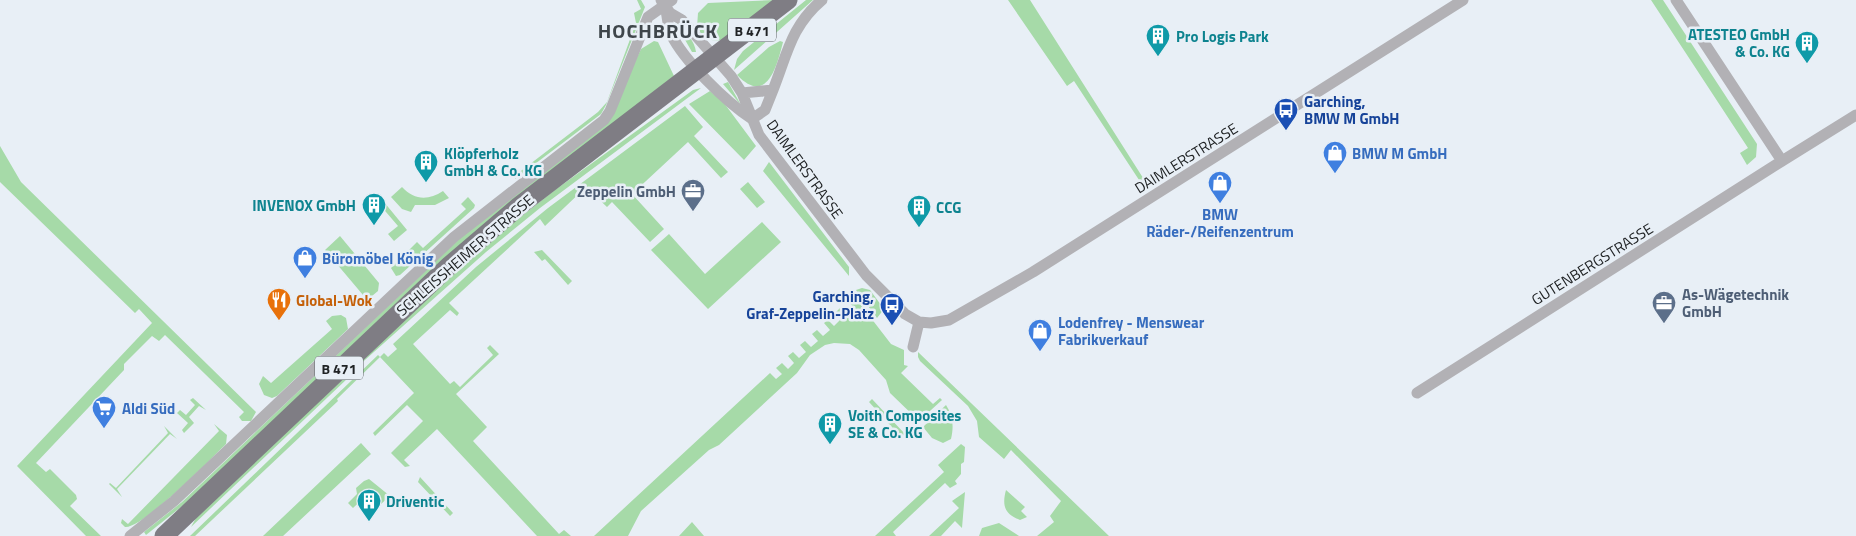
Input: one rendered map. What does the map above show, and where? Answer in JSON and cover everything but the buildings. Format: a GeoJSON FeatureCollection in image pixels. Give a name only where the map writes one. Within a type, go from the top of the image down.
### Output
{"type":"FeatureCollection","features":[{"type":"Feature","properties":{"kind":"main road","name":"SCHLEISSHEIMER STRASSE"},"geometry":{"type":"LineString","coordinates":[[164,536],[450,265],[527,200],[714,59],[788,0]]}},
{"type":"Feature","properties":{"kind":"street"},"geometry":{"type":"LineString","coordinates":[[752,119],[765,110],[792,37],[800,21],[822,0]]}},
{"type":"Feature","properties":{"kind":"street","name":"DAIMLERSTRASSE"},"geometry":{"type":"LineString","coordinates":[[666,1],[670,13],[682,20],[714,59],[731,76],[742,92],[752,119],[769,148],[866,275],[905,314],[919,322],[939,323],[948,320],[1033,272],[1463,0]]}},
{"type":"Feature","properties":{"kind":"street"},"geometry":{"type":"LineString","coordinates":[[1676,0],[1782,161]]}},
{"type":"Feature","properties":{"kind":"street","name":"DAIMLERSTRASSE"},"geometry":{"type":"LineString","coordinates":[[666,1],[672,36],[698,71],[735,108],[752,119]]}},
{"type":"Feature","properties":{"kind":"street","name":"SCHLEISSHEIMER STRASSE"},"geometry":{"type":"LineString","coordinates":[[130,536],[174,501],[454,237],[604,120],[610,111],[641,29],[648,17],[666,1]]}},
{"type":"Feature","properties":{"kind":"street"},"geometry":{"type":"LineString","coordinates":[[742,92],[774,89]]}},
{"type":"Feature","properties":{"kind":"street","name":"GUTENBERGSTRASSE"},"geometry":{"type":"LineString","coordinates":[[1417,392],[1856,115]]}},
{"type":"Feature","properties":{"kind":"street"},"geometry":{"type":"LineString","coordinates":[[913,347],[919,322]]}},
{"type":"Feature","properties":{"kind":"green space"},"geometry":{"type":"Polygon","coordinates":[[[637,0],[641,0],[645,7],[606,105],[601,114],[515,179],[517,174],[598,112],[607,102],[636,23],[634,13],[641,9],[637,0]]]}},
{"type":"Feature","properties":{"kind":"green space"},"geometry":{"type":"Polygon","coordinates":[[[775,0],[722,40],[707,38],[697,27],[698,13],[708,3],[775,0]]]}},
{"type":"Feature","properties":{"kind":"green space"},"geometry":{"type":"Polygon","coordinates":[[[806,0],[813,0],[734,70],[737,59],[743,51],[806,0]]]}},
{"type":"Feature","properties":{"kind":"green space"},"geometry":{"type":"Polygon","coordinates":[[[1008,0],[1030,0],[1145,181],[1143,186],[1074,81],[1067,86],[1008,0]]]}},
{"type":"Feature","properties":{"kind":"green space"},"geometry":{"type":"Polygon","coordinates":[[[1651,0],[1663,0],[1757,144],[1756,157],[1747,165],[1740,153],[1748,148],[1651,0]]]}},
{"type":"Feature","properties":{"kind":"green space"},"geometry":{"type":"Polygon","coordinates":[[[678,23],[692,40],[696,52],[692,52],[676,24],[678,23]]]}},
{"type":"Feature","properties":{"kind":"green space"},"geometry":{"type":"Polygon","coordinates":[[[654,41],[658,42],[674,76],[533,186],[191,499],[146,535],[144,532],[182,502],[465,233],[605,125],[641,49],[654,41]]]}},
{"type":"Feature","properties":{"kind":"green space"},"geometry":{"type":"Polygon","coordinates":[[[780,41],[783,42],[778,62],[769,79],[763,85],[756,86],[747,83],[737,75],[769,47],[780,41]]]}},
{"type":"Feature","properties":{"kind":"green space"},"geometry":{"type":"Polygon","coordinates":[[[728,82],[741,105],[723,84],[728,82]]]}},
{"type":"Feature","properties":{"kind":"green space"},"geometry":{"type":"Polygon","coordinates":[[[701,88],[540,208],[486,252],[356,368],[359,359],[496,236],[555,190],[693,90],[701,88]]]}},
{"type":"Feature","properties":{"kind":"green space"},"geometry":{"type":"Polygon","coordinates":[[[710,91],[724,103],[756,146],[744,160],[689,104],[710,91]]]}},
{"type":"Feature","properties":{"kind":"green space"},"geometry":{"type":"Polygon","coordinates":[[[685,106],[703,127],[694,136],[728,172],[721,178],[688,142],[632,194],[664,229],[650,242],[612,202],[607,207],[586,187],[545,226],[540,219],[449,303],[459,313],[457,316],[450,310],[413,344],[450,384],[454,381],[460,387],[493,355],[487,348],[490,345],[499,354],[456,394],[487,427],[473,441],[559,534],[564,530],[571,536],[537,536],[437,429],[404,460],[410,466],[405,467],[391,453],[423,421],[407,405],[375,436],[373,433],[414,393],[380,357],[384,353],[388,357],[397,349],[393,344],[476,267],[548,208],[685,106]]]}},
{"type":"Feature","properties":{"kind":"green space"},"geometry":{"type":"Polygon","coordinates":[[[0,146],[21,182],[256,412],[251,421],[242,421],[239,417],[244,412],[165,335],[159,341],[152,336],[124,364],[124,370],[36,463],[46,472],[50,469],[76,495],[77,499],[70,506],[101,536],[86,536],[17,466],[152,323],[139,309],[135,313],[0,182],[0,146]]]}},
{"type":"Feature","properties":{"kind":"green space"},"geometry":{"type":"Polygon","coordinates":[[[769,162],[849,267],[849,276],[763,171],[769,162]]]}},
{"type":"Feature","properties":{"kind":"green space"},"geometry":{"type":"Polygon","coordinates":[[[748,182],[765,202],[757,208],[740,189],[748,182]]]}},
{"type":"Feature","properties":{"kind":"green space"},"geometry":{"type":"Polygon","coordinates":[[[402,187],[416,197],[427,198],[443,191],[449,198],[435,205],[415,205],[411,212],[402,209],[391,197],[402,187]]]}},
{"type":"Feature","properties":{"kind":"green space"},"geometry":{"type":"Polygon","coordinates":[[[468,197],[475,205],[474,208],[400,275],[396,276],[391,268],[417,242],[423,248],[466,209],[461,204],[468,197]]]}},
{"type":"Feature","properties":{"kind":"green space"},"geometry":{"type":"Polygon","coordinates":[[[384,202],[407,230],[394,241],[388,234],[398,226],[380,205],[384,202]]]}},
{"type":"Feature","properties":{"kind":"green space"},"geometry":{"type":"Polygon","coordinates":[[[762,222],[781,242],[708,309],[651,250],[669,234],[705,274],[762,222]]]}},
{"type":"Feature","properties":{"kind":"green space"},"geometry":{"type":"Polygon","coordinates":[[[340,236],[379,283],[378,291],[372,296],[363,295],[325,250],[340,236]]]}},
{"type":"Feature","properties":{"kind":"green space"},"geometry":{"type":"Polygon","coordinates":[[[542,250],[572,281],[568,285],[545,259],[542,261],[534,252],[542,250]]]}},
{"type":"Feature","properties":{"kind":"green space"},"geometry":{"type":"Polygon","coordinates":[[[862,288],[870,290],[884,309],[877,318],[856,290],[862,288]]]}},
{"type":"Feature","properties":{"kind":"green space"},"geometry":{"type":"Polygon","coordinates":[[[854,296],[891,344],[904,350],[904,365],[908,366],[901,373],[933,404],[940,398],[942,400],[919,421],[890,393],[886,380],[859,350],[850,344],[834,343],[825,345],[810,355],[797,373],[719,445],[709,450],[641,511],[628,536],[594,536],[770,373],[776,379],[782,374],[776,368],[782,363],[788,369],[794,363],[788,356],[793,352],[799,358],[806,352],[800,345],[805,341],[811,347],[818,341],[812,334],[817,330],[823,336],[830,330],[824,323],[828,320],[834,326],[841,319],[835,313],[841,307],[847,314],[854,308],[848,301],[854,296]]]}},
{"type":"Feature","properties":{"kind":"green space"},"geometry":{"type":"Polygon","coordinates":[[[341,315],[346,318],[348,329],[277,396],[272,398],[264,395],[259,384],[263,376],[271,383],[332,329],[326,321],[332,316],[341,315]]]}},
{"type":"Feature","properties":{"kind":"green space"},"geometry":{"type":"Polygon","coordinates":[[[918,352],[1109,536],[1037,536],[1054,522],[1050,516],[1061,501],[1011,450],[1004,459],[979,437],[977,421],[968,406],[920,361],[918,352]]]}},
{"type":"Feature","properties":{"kind":"green space"},"geometry":{"type":"Polygon","coordinates":[[[378,355],[380,357],[337,399],[338,401],[195,536],[190,536],[378,355]]]}},
{"type":"Feature","properties":{"kind":"green space"},"geometry":{"type":"Polygon","coordinates":[[[345,377],[348,378],[191,527],[201,509],[345,377]]]}},
{"type":"Feature","properties":{"kind":"green space"},"geometry":{"type":"Polygon","coordinates":[[[193,398],[206,410],[199,406],[189,417],[194,423],[184,433],[182,430],[188,423],[177,413],[180,410],[186,415],[195,405],[190,400],[193,398]]]}},
{"type":"Feature","properties":{"kind":"green space"},"geometry":{"type":"Polygon","coordinates":[[[872,399],[905,434],[901,437],[869,402],[872,399]]]}},
{"type":"Feature","properties":{"kind":"green space"},"geometry":{"type":"Polygon","coordinates":[[[946,405],[952,421],[952,430],[951,439],[943,443],[932,438],[923,427],[946,405]]]}},
{"type":"Feature","properties":{"kind":"green space"},"geometry":{"type":"Polygon","coordinates":[[[214,424],[227,435],[226,444],[160,506],[134,525],[125,527],[121,523],[122,519],[128,524],[219,431],[214,424]]]}},
{"type":"Feature","properties":{"kind":"green space"},"geometry":{"type":"Polygon","coordinates":[[[164,426],[177,439],[170,434],[117,489],[122,497],[109,484],[116,488],[168,433],[164,426]]]}},
{"type":"Feature","properties":{"kind":"green space"},"geometry":{"type":"Polygon","coordinates":[[[361,443],[371,454],[283,536],[263,536],[361,443]]]}},
{"type":"Feature","properties":{"kind":"green space"},"geometry":{"type":"Polygon","coordinates":[[[961,444],[965,447],[964,462],[961,464],[961,474],[955,481],[957,484],[950,488],[945,483],[893,532],[896,536],[875,536],[944,472],[938,465],[961,444]]]}},
{"type":"Feature","properties":{"kind":"green space"},"geometry":{"type":"Polygon","coordinates":[[[420,477],[453,513],[450,516],[418,482],[420,477]]]}},
{"type":"Feature","properties":{"kind":"green space"},"geometry":{"type":"Polygon","coordinates":[[[369,479],[390,496],[381,504],[370,492],[353,508],[348,503],[357,494],[356,488],[369,479]]]}},
{"type":"Feature","properties":{"kind":"green space"},"geometry":{"type":"Polygon","coordinates":[[[1006,490],[1025,507],[1021,511],[1027,517],[1020,520],[1007,512],[1004,505],[1006,490]]]}},
{"type":"Feature","properties":{"kind":"green space"},"geometry":{"type":"Polygon","coordinates":[[[965,492],[962,528],[955,521],[941,536],[929,536],[959,508],[952,501],[965,492]]]}},
{"type":"Feature","properties":{"kind":"green space"},"geometry":{"type":"Polygon","coordinates":[[[692,522],[704,536],[679,536],[692,522]]]}},
{"type":"Feature","properties":{"kind":"green space"},"geometry":{"type":"Polygon","coordinates":[[[999,523],[1019,536],[979,536],[982,528],[999,523]]]}},
{"type":"Feature","properties":{"kind":"place","name":"Pro Logis Park"},"geometry":{"type":"Point","coordinates":[1158,57]}},
{"type":"Feature","properties":{"kind":"place","name":"ATESTEO GmbH & Co. KG"},"geometry":{"type":"Point","coordinates":[1807,64]}},
{"type":"Feature","properties":{"kind":"place","name":"Garching, BMW M GmbH"},"geometry":{"type":"Point","coordinates":[1286,131]}},
{"type":"Feature","properties":{"kind":"place","name":"BMW M GmbH"},"geometry":{"type":"Point","coordinates":[1335,174]}},
{"type":"Feature","properties":{"kind":"place","name":"Klöpferholz GmbH & Co. KG"},"geometry":{"type":"Point","coordinates":[426,183]}},
{"type":"Feature","properties":{"kind":"place","name":"BMW Räder-/Reifenzentrum"},"geometry":{"type":"Point","coordinates":[1220,204]}},
{"type":"Feature","properties":{"kind":"place","name":"Zeppelin GmbH"},"geometry":{"type":"Point","coordinates":[693,212]}},
{"type":"Feature","properties":{"kind":"place","name":"INVENOX GmbH"},"geometry":{"type":"Point","coordinates":[374,226]}},
{"type":"Feature","properties":{"kind":"place","name":"CCG"},"geometry":{"type":"Point","coordinates":[919,228]}},
{"type":"Feature","properties":{"kind":"place","name":"Büromöbel König"},"geometry":{"type":"Point","coordinates":[305,279]}},
{"type":"Feature","properties":{"kind":"place","name":"Global-Wok"},"geometry":{"type":"Point","coordinates":[279,321]}},
{"type":"Feature","properties":{"kind":"place","name":"As-Wägetechnik GmbH"},"geometry":{"type":"Point","coordinates":[1664,324]}},
{"type":"Feature","properties":{"kind":"place","name":"Garching, Graf-Zeppelin-Platz"},"geometry":{"type":"Point","coordinates":[892,326]}},
{"type":"Feature","properties":{"kind":"place","name":"Lodenfrey - Menswear Fabrikverkauf"},"geometry":{"type":"Point","coordinates":[1040,352]}},
{"type":"Feature","properties":{"kind":"place","name":"Aldi Süd"},"geometry":{"type":"Point","coordinates":[104,429]}},
{"type":"Feature","properties":{"kind":"place","name":"Voith Composites SE & Co. KG"},"geometry":{"type":"Point","coordinates":[830,445]}},
{"type":"Feature","properties":{"kind":"place","name":"Driventic"},"geometry":{"type":"Point","coordinates":[369,522]}},
{"type":"Feature","properties":{"kind":"district","name":"HOCHBRÜCK"},"geometry":{"type":"Point","coordinates":[658,30]}}]}
